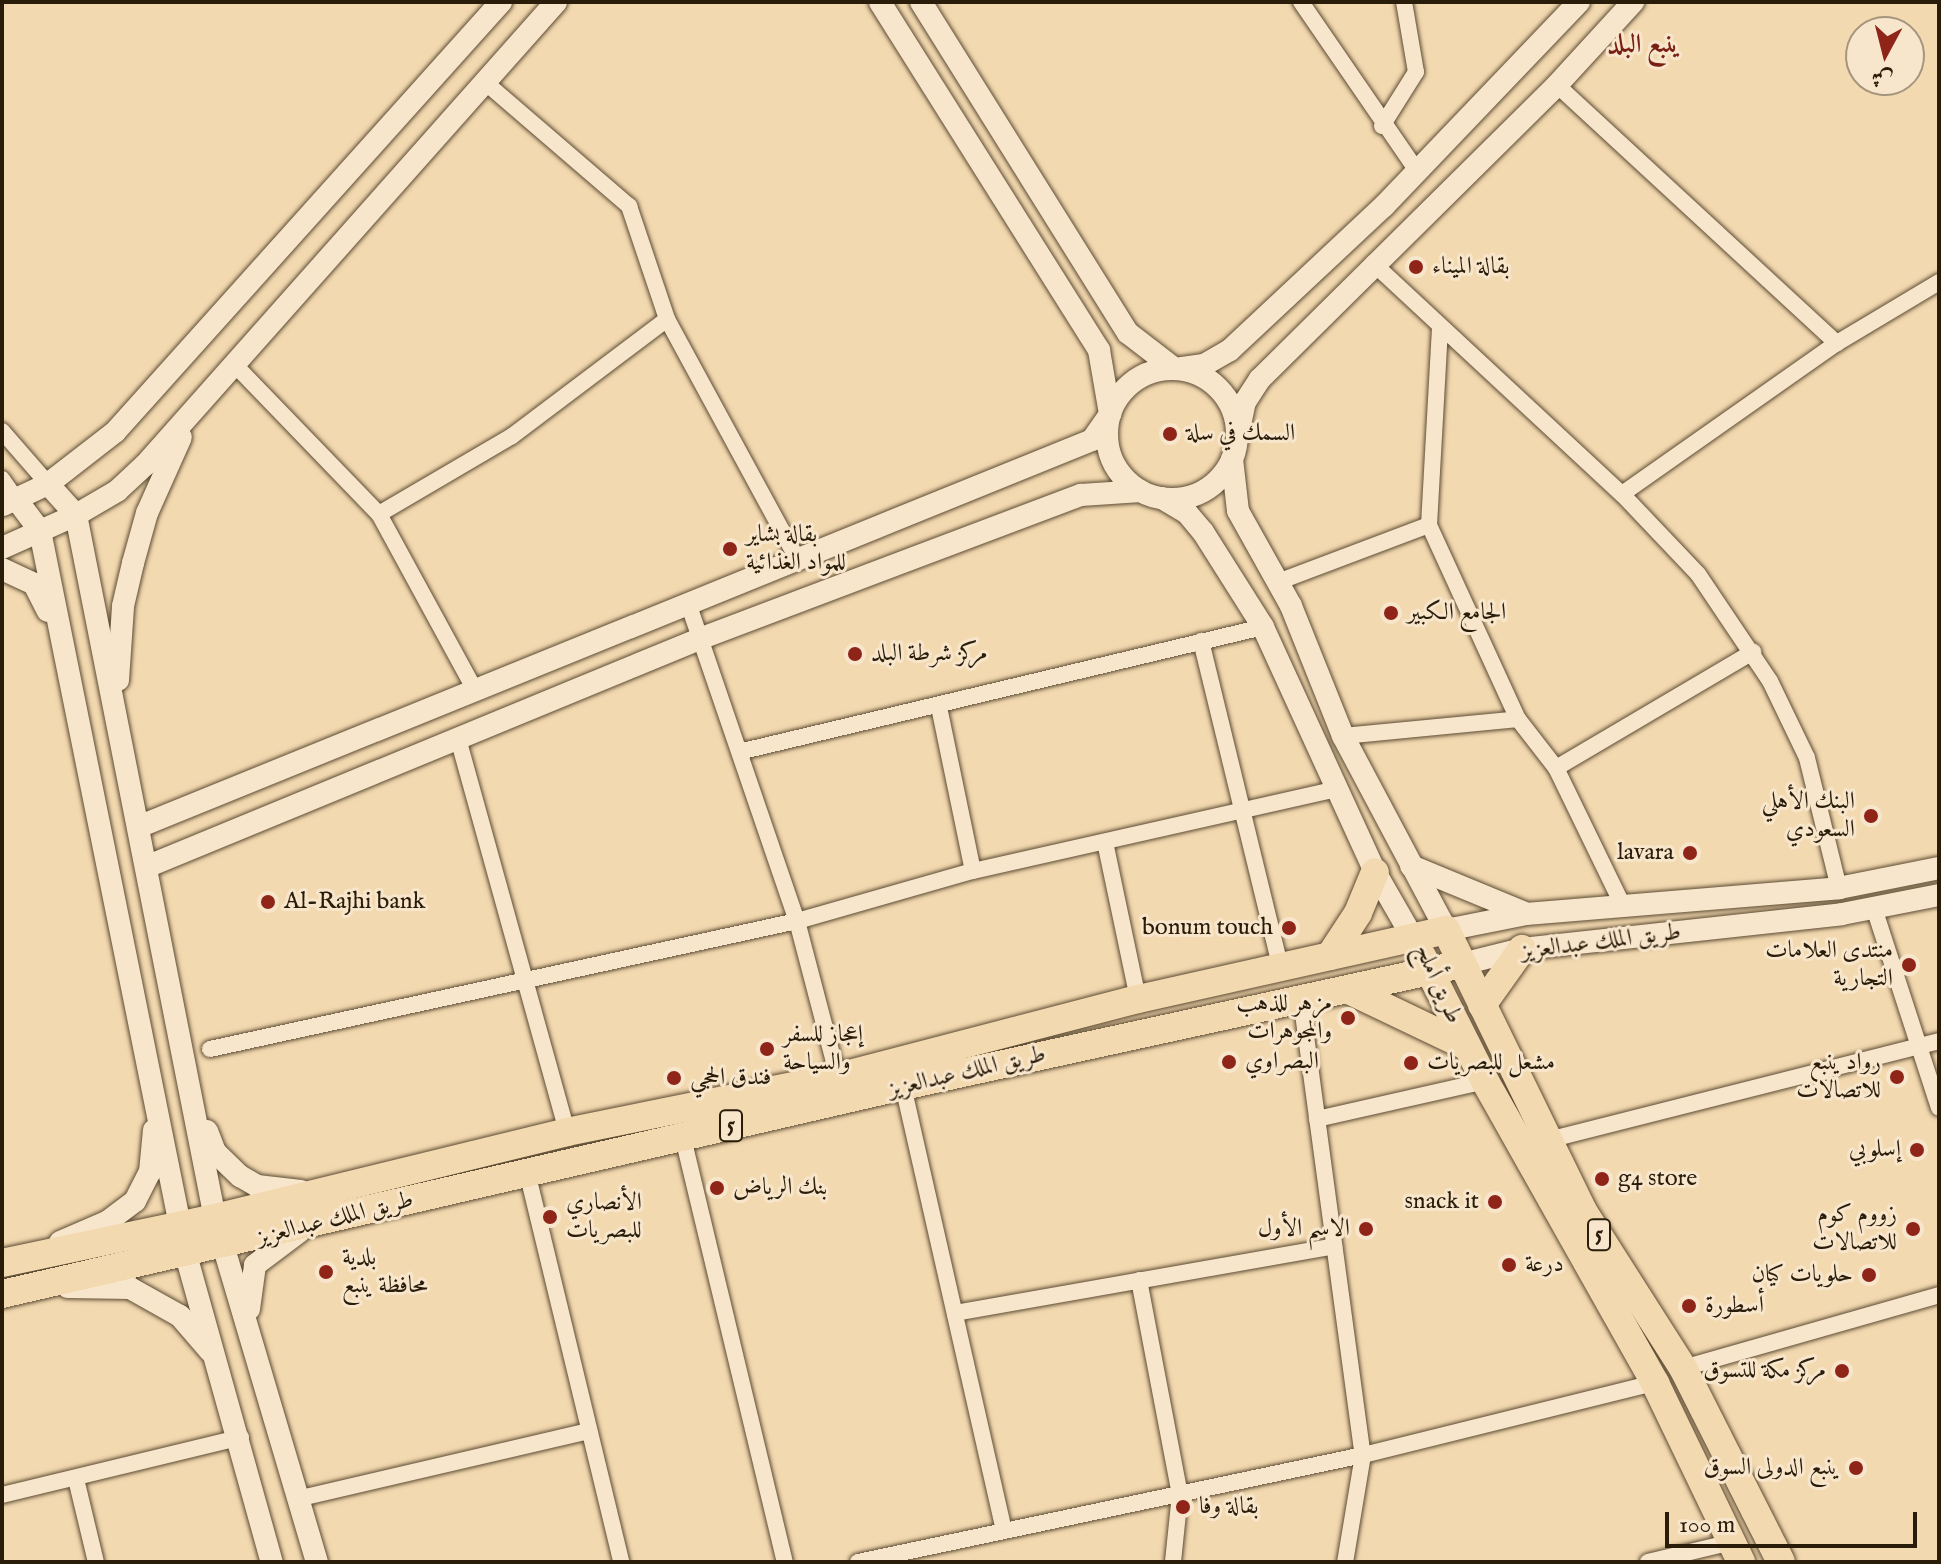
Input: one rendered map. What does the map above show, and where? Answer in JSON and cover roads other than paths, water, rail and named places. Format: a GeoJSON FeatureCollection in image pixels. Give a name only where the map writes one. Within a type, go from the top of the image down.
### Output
{"type":"FeatureCollection","features":[{"type":"Feature","properties":{"kind":"highway"},"geometry":{"type":"LineString","coordinates":[[1330,956],[1358,913],[1375,872]]}},
{"type":"Feature","properties":{"kind":"highway","name":"طريق أملج"},"geometry":{"type":"LineString","coordinates":[[1736,1552],[1655,1383],[1485,1081],[1413,938],[1446,930],[1583,1211],[1683,1368],[1781,1562]]}},
{"type":"Feature","properties":{"kind":"highway","name":"طريق الملك عبدالعزيز"},"geometry":{"type":"LineString","coordinates":[[7,1262],[181,1226],[567,1132],[838,1077],[1138,999],[1280,965],[1413,938]]}},
{"type":"Feature","properties":{"kind":"highway"},"geometry":{"type":"LineString","coordinates":[[1482,1005],[1522,949]]}},
{"type":"Feature","properties":{"kind":"highway","name":"طريق الملك عبدالعزيز"},"geometry":{"type":"LineString","coordinates":[[10,1292],[186,1255],[527,1172],[903,1086],[1462,964]]}},
{"type":"Feature","properties":{"kind":"highway"},"geometry":{"type":"LineString","coordinates":[[1349,990],[1403,1011],[1466,1046]]}},
{"type":"Feature","properties":{"kind":"street"},"geometry":{"type":"LineString","coordinates":[[9,502],[48,484],[115,432],[501,2]]}},
{"type":"Feature","properties":{"kind":"street"},"geometry":{"type":"LineString","coordinates":[[2,548],[76,515],[126,482],[556,2]]}},
{"type":"Feature","properties":{"kind":"street"},"geometry":{"type":"LineString","coordinates":[[880,2],[1099,350],[1110,414],[1111,458],[1152,495],[1187,513],[1203,532],[1263,627],[1375,872],[1413,938]]}},
{"type":"Feature","properties":{"kind":"street"},"geometry":{"type":"LineString","coordinates":[[921,2],[1128,333],[1175,369],[1196,374],[1227,399],[1235,449],[1238,511],[1278,582],[1343,736],[1446,930]]}},
{"type":"Feature","properties":{"kind":"street"},"geometry":{"type":"LineString","coordinates":[[1301,2],[1382,126],[1417,171]]}},
{"type":"Feature","properties":{"kind":"street"},"geometry":{"type":"LineString","coordinates":[[1382,126],[1416,72],[1404,2]]}},
{"type":"Feature","properties":{"kind":"street"},"geometry":{"type":"LineString","coordinates":[[138,827],[796,557],[1092,440],[1135,381],[1175,369],[1204,365],[1230,350],[1417,171],[1579,2]]}},
{"type":"Feature","properties":{"kind":"street"},"geometry":{"type":"LineString","coordinates":[[146,867],[459,742],[702,638],[1081,495],[1204,491],[1235,449],[1245,402],[1260,379],[1373,263],[1557,85],[1633,2]]}},
{"type":"Feature","properties":{"kind":"street"},"geometry":{"type":"LineString","coordinates":[[486,83],[629,206],[667,319],[796,557]]}},
{"type":"Feature","properties":{"kind":"street"},"geometry":{"type":"LineString","coordinates":[[1557,85],[1837,343]]}},
{"type":"Feature","properties":{"kind":"street"},"geometry":{"type":"LineString","coordinates":[[1373,263],[1622,494],[1698,574],[1753,652],[1807,758],[1839,888]]}},
{"type":"Feature","properties":{"kind":"street"},"geometry":{"type":"LineString","coordinates":[[1622,494],[1837,343],[1939,282]]}},
{"type":"Feature","properties":{"kind":"street"},"geometry":{"type":"LineString","coordinates":[[379,514],[512,436],[667,319]]}},
{"type":"Feature","properties":{"kind":"street"},"geometry":{"type":"LineString","coordinates":[[1440,327],[1429,525],[1518,719],[1556,768],[1623,906]]}},
{"type":"Feature","properties":{"kind":"street"},"geometry":{"type":"LineString","coordinates":[[234,364],[379,514],[475,690]]}},
{"type":"Feature","properties":{"kind":"street"},"geometry":{"type":"LineString","coordinates":[[121,741],[117,663],[133,563],[165,467],[203,398]]}},
{"type":"Feature","properties":{"kind":"street"},"geometry":{"type":"LineString","coordinates":[[2,431],[76,515],[215,1218],[301,1498],[317,1562]]}},
{"type":"Feature","properties":{"kind":"street"},"geometry":{"type":"LineString","coordinates":[[2,479],[9,502],[40,531],[186,1255],[241,1437],[272,1562]]}},
{"type":"Feature","properties":{"kind":"street"},"geometry":{"type":"LineString","coordinates":[[1278,582],[1429,525]]}},
{"type":"Feature","properties":{"kind":"street"},"geometry":{"type":"LineString","coordinates":[[2,569],[22,575],[45,600],[68,672]]}},
{"type":"Feature","properties":{"kind":"street"},"geometry":{"type":"LineString","coordinates":[[688,603],[743,751],[797,921],[838,1077]]}},
{"type":"Feature","properties":{"kind":"street"},"geometry":{"type":"LineString","coordinates":[[743,751],[939,707],[1263,627]]}},
{"type":"Feature","properties":{"kind":"street"},"geometry":{"type":"LineString","coordinates":[[1201,641],[1246,809],[1280,965]]}},
{"type":"Feature","properties":{"kind":"street"},"geometry":{"type":"LineString","coordinates":[[1556,768],[1753,652]]}},
{"type":"Feature","properties":{"kind":"street"},"geometry":{"type":"LineString","coordinates":[[939,707],[973,871]]}},
{"type":"Feature","properties":{"kind":"street"},"geometry":{"type":"LineString","coordinates":[[1343,736],[1518,719]]}},
{"type":"Feature","properties":{"kind":"street"},"geometry":{"type":"LineString","coordinates":[[459,742],[567,1132]]}},
{"type":"Feature","properties":{"kind":"street"},"geometry":{"type":"LineString","coordinates":[[210,1049],[797,921],[973,871],[1336,789]]}},
{"type":"Feature","properties":{"kind":"street"},"geometry":{"type":"LineString","coordinates":[[1105,842],[1138,999]]}},
{"type":"Feature","properties":{"kind":"street"},"geometry":{"type":"LineString","coordinates":[[1411,866],[1526,914]]}},
{"type":"Feature","properties":{"kind":"street","name":"طريق الملك عبدالعزيز"},"geometry":{"type":"LineString","coordinates":[[1446,930],[1526,914],[1839,888],[1939,868]]}},
{"type":"Feature","properties":{"kind":"street","name":"طريق الملك عبدالعزيز"},"geometry":{"type":"LineString","coordinates":[[1462,964],[1522,949],[1874,908],[1939,895]]}},
{"type":"Feature","properties":{"kind":"street"},"geometry":{"type":"LineString","coordinates":[[1874,908],[1939,1108]]}},
{"type":"Feature","properties":{"kind":"street"},"geometry":{"type":"LineString","coordinates":[[1301,999],[1363,1455],[1345,1562]]}},
{"type":"Feature","properties":{"kind":"street"},"geometry":{"type":"LineString","coordinates":[[1548,1140],[1939,1041]]}},
{"type":"Feature","properties":{"kind":"street"},"geometry":{"type":"LineString","coordinates":[[1317,1119],[1485,1081]]}},
{"type":"Feature","properties":{"kind":"street"},"geometry":{"type":"LineString","coordinates":[[903,1086],[1004,1531]]}},
{"type":"Feature","properties":{"kind":"street"},"geometry":{"type":"LineString","coordinates":[[191,1094],[215,1152],[240,1176],[278,1191],[327,1191]]}},
{"type":"Feature","properties":{"kind":"street"},"geometry":{"type":"LineString","coordinates":[[7,1262],[107,1222],[135,1201],[150,1172],[156,1101]]}},
{"type":"Feature","properties":{"kind":"street"},"geometry":{"type":"LineString","coordinates":[[683,1138],[785,1562]]}},
{"type":"Feature","properties":{"kind":"street"},"geometry":{"type":"LineString","coordinates":[[527,1172],[621,1562]]}},
{"type":"Feature","properties":{"kind":"street"},"geometry":{"type":"LineString","coordinates":[[252,1334],[247,1299],[255,1265],[288,1236],[340,1217]]}},
{"type":"Feature","properties":{"kind":"street"},"geometry":{"type":"LineString","coordinates":[[955,1313],[1334,1246]]}},
{"type":"Feature","properties":{"kind":"street"},"geometry":{"type":"LineString","coordinates":[[1139,1280],[1180,1494],[1173,1562]]}},
{"type":"Feature","properties":{"kind":"street"},"geometry":{"type":"LineString","coordinates":[[10,1292],[130,1288],[180,1316],[219,1364]]}},
{"type":"Feature","properties":{"kind":"street"},"geometry":{"type":"LineString","coordinates":[[1683,1368],[1939,1295]]}},
{"type":"Feature","properties":{"kind":"street"},"geometry":{"type":"LineString","coordinates":[[858,1562],[1363,1455],[1655,1383]]}},
{"type":"Feature","properties":{"kind":"street"},"geometry":{"type":"LineString","coordinates":[[301,1498],[589,1431]]}},
{"type":"Feature","properties":{"kind":"street"},"geometry":{"type":"LineString","coordinates":[[2,1495],[241,1437]]}},
{"type":"Feature","properties":{"kind":"street"},"geometry":{"type":"LineString","coordinates":[[76,1479],[96,1562]]}},
{"type":"Feature","properties":{"kind":"street"},"geometry":{"type":"LineString","coordinates":[[1648,1562],[1736,1552]]}},
{"type":"Feature","properties":{"kind":"place","name":"بقالة الميناء"},"geometry":{"type":"Point","coordinates":[1416,267]}},
{"type":"Feature","properties":{"kind":"place","name":"السمك في سلة"},"geometry":{"type":"Point","coordinates":[1170,434]}},
{"type":"Feature","properties":{"kind":"place","name":"بقالة بشاير للمواد الغذائية"},"geometry":{"type":"Point","coordinates":[730,549]}},
{"type":"Feature","properties":{"kind":"place","name":"الجامع الكبير"},"geometry":{"type":"Point","coordinates":[1391,613]}},
{"type":"Feature","properties":{"kind":"place","name":"مركز شرطة البلد"},"geometry":{"type":"Point","coordinates":[855,654]}},
{"type":"Feature","properties":{"kind":"place","name":"البنك الأهلي السعودي"},"geometry":{"type":"Point","coordinates":[1871,816]}},
{"type":"Feature","properties":{"kind":"place","name":"lavara"},"geometry":{"type":"Point","coordinates":[1690,853]}},
{"type":"Feature","properties":{"kind":"place","name":"Al-Rajhi bank"},"geometry":{"type":"Point","coordinates":[268,902]}},
{"type":"Feature","properties":{"kind":"place","name":"bonum touch"},"geometry":{"type":"Point","coordinates":[1289,928]}},
{"type":"Feature","properties":{"kind":"place","name":"منتدى العلامات التجارية"},"geometry":{"type":"Point","coordinates":[1909,965]}},
{"type":"Feature","properties":{"kind":"place","name":"مزهر للذهب والمجوهرات"},"geometry":{"type":"Point","coordinates":[1348,1018]}},
{"type":"Feature","properties":{"kind":"place","name":"إعجاز للسفر والسياحة"},"geometry":{"type":"Point","coordinates":[767,1049]}},
{"type":"Feature","properties":{"kind":"place","name":"البصراوي"},"geometry":{"type":"Point","coordinates":[1229,1062]}},
{"type":"Feature","properties":{"kind":"place","name":"مشعل للبصريات"},"geometry":{"type":"Point","coordinates":[1411,1063]}},
{"type":"Feature","properties":{"kind":"place","name":"رواد ينبع للاتصالات"},"geometry":{"type":"Point","coordinates":[1897,1077]}},
{"type":"Feature","properties":{"kind":"place","name":"فندق الحجي"},"geometry":{"type":"Point","coordinates":[674,1078]}},
{"type":"Feature","properties":{"kind":"place","name":"إسلوبي"},"geometry":{"type":"Point","coordinates":[1917,1150]}},
{"type":"Feature","properties":{"kind":"place","name":"g4 store"},"geometry":{"type":"Point","coordinates":[1602,1179]}},
{"type":"Feature","properties":{"kind":"place","name":"بنك الرياض"},"geometry":{"type":"Point","coordinates":[717,1188]}},
{"type":"Feature","properties":{"kind":"place","name":"snack it"},"geometry":{"type":"Point","coordinates":[1495,1202]}},
{"type":"Feature","properties":{"kind":"place","name":"الأنصاري للبصريات"},"geometry":{"type":"Point","coordinates":[550,1217]}},
{"type":"Feature","properties":{"kind":"place","name":"الاسم الأول"},"geometry":{"type":"Point","coordinates":[1366,1229]}},
{"type":"Feature","properties":{"kind":"place","name":"زووم كوم للاتصالات"},"geometry":{"type":"Point","coordinates":[1913,1229]}},
{"type":"Feature","properties":{"kind":"place","name":"درعة"},"geometry":{"type":"Point","coordinates":[1509,1265]}},
{"type":"Feature","properties":{"kind":"place","name":"بلدية محافظة ينبع"},"geometry":{"type":"Point","coordinates":[326,1272]}},
{"type":"Feature","properties":{"kind":"place","name":"حلويات كيان"},"geometry":{"type":"Point","coordinates":[1869,1275]}},
{"type":"Feature","properties":{"kind":"place","name":"أسطورة"},"geometry":{"type":"Point","coordinates":[1689,1306]}},
{"type":"Feature","properties":{"kind":"place","name":"مركز مكة للتسوق"},"geometry":{"type":"Point","coordinates":[1842,1371]}},
{"type":"Feature","properties":{"kind":"place","name":"ينبع الدولى السوق"},"geometry":{"type":"Point","coordinates":[1856,1468]}},
{"type":"Feature","properties":{"kind":"place","name":"بقالة وفا"},"geometry":{"type":"Point","coordinates":[1183,1507]}},
{"type":"Feature","properties":{"kind":"district","name":"ينبع البلد"},"geometry":{"type":"Point","coordinates":[1644,45]}}]}
